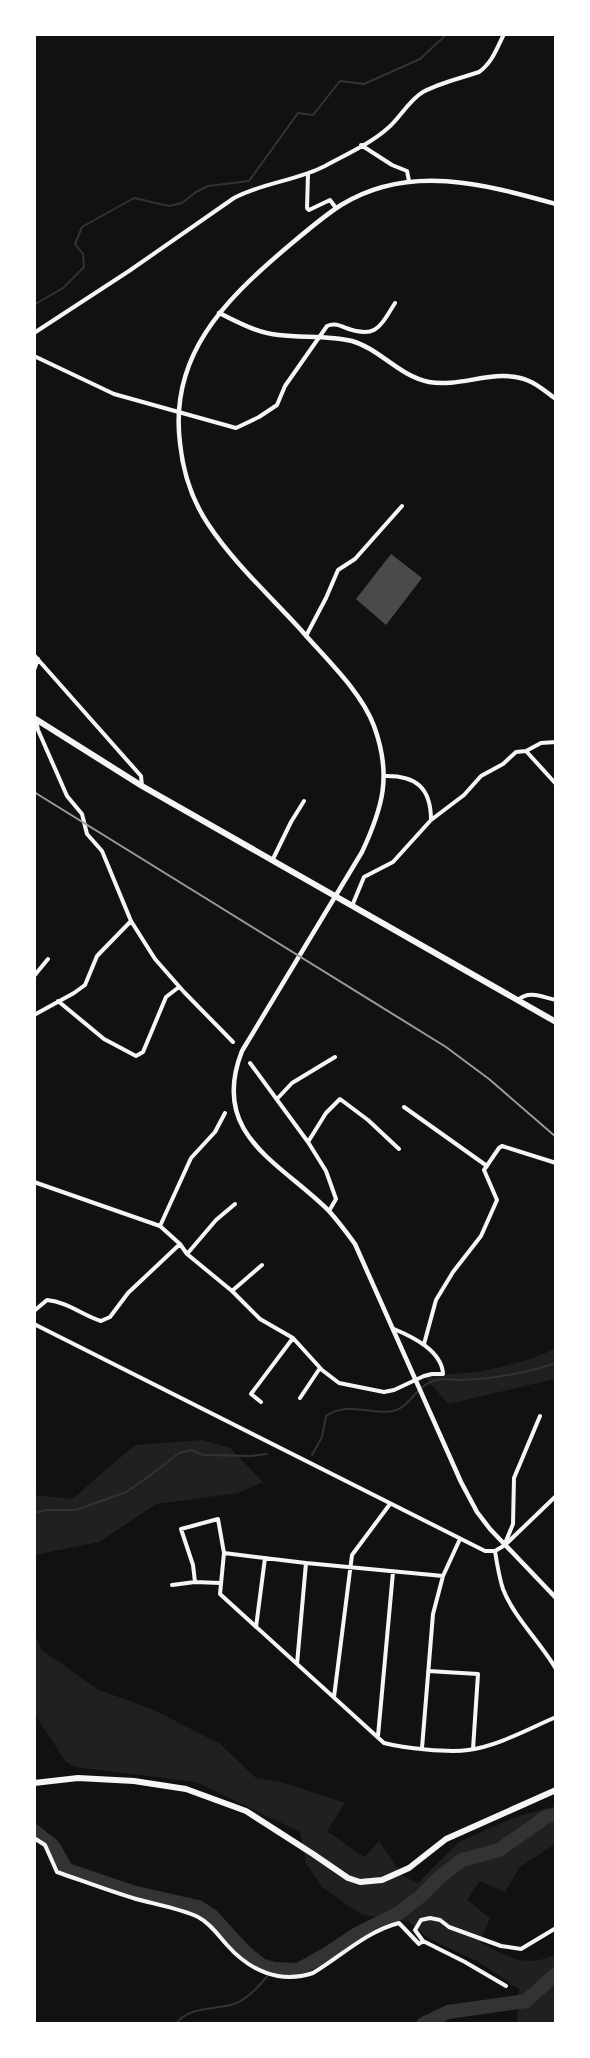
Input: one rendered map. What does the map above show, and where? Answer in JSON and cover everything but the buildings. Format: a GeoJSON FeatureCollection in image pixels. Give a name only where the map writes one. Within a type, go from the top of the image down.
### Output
{"type":"FeatureCollection","features":[{"type":"Feature","properties":{"kind":"main road"},"geometry":{"type":"LineString","coordinates":[[35,719],[142,786],[555,1022]]}},
{"type":"Feature","properties":{"kind":"main road"},"geometry":{"type":"LineString","coordinates":[[34,1783],[78,1778],[134,1781],[186,1789],[246,1811],[348,1878],[360,1882],[382,1880],[409,1868],[446,1839],[555,1790]]}},
{"type":"Feature","properties":{"kind":"street"},"geometry":{"type":"LineString","coordinates":[[34,333],[234,198],[259,186],[308,174],[386,130],[424,91],[469,76],[485,68],[504,34]]}},
{"type":"Feature","properties":{"kind":"street"},"geometry":{"type":"LineString","coordinates":[[361,145],[392,165],[407,171],[410,182]]}},
{"type":"Feature","properties":{"kind":"street"},"geometry":{"type":"LineString","coordinates":[[308,174],[307,208],[313,210],[330,200],[336,208]]}},
{"type":"Feature","properties":{"kind":"street"},"geometry":{"type":"LineString","coordinates":[[555,204],[476,184],[440,180],[410,182],[373,190],[336,208],[265,266],[235,294],[219,313],[199,342],[188,368],[180,397],[178,432],[181,458],[199,508],[223,543],[357,695],[366,709],[378,738],[384,776],[378,819],[362,852],[242,1051],[234,1077],[234,1100],[238,1118],[255,1145],[329,1211],[355,1244],[466,1492],[490,1529],[555,1598]]}},
{"type":"Feature","properties":{"kind":"street"},"geometry":{"type":"LineString","coordinates":[[34,356],[114,394],[236,428],[244,426],[277,405],[285,386],[327,326],[333,324],[360,333],[372,332],[382,324],[395,303]]}},
{"type":"Feature","properties":{"kind":"street"},"geometry":{"type":"LineString","coordinates":[[219,313],[269,334],[357,343],[402,371],[424,381],[440,383],[518,377],[536,383],[555,399]]}},
{"type":"Feature","properties":{"kind":"street"},"geometry":{"type":"LineString","coordinates":[[305,636],[338,570],[355,560],[402,506]]}},
{"type":"Feature","properties":{"kind":"street"},"geometry":{"type":"LineString","coordinates":[[34,670],[36,657]]}},
{"type":"Feature","properties":{"kind":"street"},"geometry":{"type":"LineString","coordinates":[[36,657],[141,776],[142,786]]}},
{"type":"Feature","properties":{"kind":"street"},"geometry":{"type":"LineString","coordinates":[[35,719],[67,796],[82,814],[87,834],[102,851],[131,921],[155,958],[179,987],[233,1042]]}},
{"type":"Feature","properties":{"kind":"street"},"geometry":{"type":"LineString","coordinates":[[352,906],[364,878],[393,862],[431,820],[464,795],[481,776],[503,764],[516,752],[526,751],[541,743],[555,742]]}},
{"type":"Feature","properties":{"kind":"street"},"geometry":{"type":"LineString","coordinates":[[526,751],[555,784]]}},
{"type":"Feature","properties":{"kind":"street"},"geometry":{"type":"LineString","coordinates":[[384,776],[402,776],[416,782],[425,792],[431,805],[431,820]]}},
{"type":"Feature","properties":{"kind":"street"},"geometry":{"type":"LineString","coordinates":[[272,861],[304,801]]}},
{"type":"Feature","properties":{"kind":"street"},"geometry":{"type":"LineString","coordinates":[[34,1015],[85,984],[97,956],[131,921]]}},
{"type":"Feature","properties":{"kind":"street"},"geometry":{"type":"LineString","coordinates":[[34,976],[48,959]]}},
{"type":"Feature","properties":{"kind":"street"},"geometry":{"type":"LineString","coordinates":[[58,1001],[104,1039],[136,1056],[143,1052],[166,997],[179,987]]}},
{"type":"Feature","properties":{"kind":"street"},"geometry":{"type":"LineString","coordinates":[[518,1000],[530,994],[555,1000]]}},
{"type":"Feature","properties":{"kind":"street"},"geometry":{"type":"LineString","coordinates":[[277,1099],[292,1083],[335,1057]]}},
{"type":"Feature","properties":{"kind":"street"},"geometry":{"type":"LineString","coordinates":[[250,1063],[308,1142],[326,1171],[336,1199],[329,1211]]}},
{"type":"Feature","properties":{"kind":"street"},"geometry":{"type":"LineString","coordinates":[[308,1142],[326,1113],[340,1099],[368,1120],[399,1149]]}},
{"type":"Feature","properties":{"kind":"street"},"geometry":{"type":"LineString","coordinates":[[404,1107],[487,1166]]}},
{"type":"Feature","properties":{"kind":"street"},"geometry":{"type":"LineString","coordinates":[[160,1226],[191,1158],[214,1132],[225,1113]]}},
{"type":"Feature","properties":{"kind":"street"},"geometry":{"type":"LineString","coordinates":[[424,1344],[436,1300],[453,1272],[480,1236],[497,1200],[484,1170],[502,1146],[555,1164]]}},
{"type":"Feature","properties":{"kind":"street"},"geometry":{"type":"LineString","coordinates":[[34,1182],[160,1226],[180,1244],[187,1254],[232,1291],[260,1319],[293,1338],[320,1368],[339,1383],[384,1392],[432,1374],[443,1374],[443,1367],[424,1344],[394,1329]]}},
{"type":"Feature","properties":{"kind":"street"},"geometry":{"type":"LineString","coordinates":[[187,1254],[216,1220],[235,1204]]}},
{"type":"Feature","properties":{"kind":"street"},"geometry":{"type":"LineString","coordinates":[[34,1311],[47,1300],[61,1301],[101,1321],[110,1317],[128,1293],[180,1244]]}},
{"type":"Feature","properties":{"kind":"street"},"geometry":{"type":"LineString","coordinates":[[232,1291],[262,1265]]}},
{"type":"Feature","properties":{"kind":"street"},"geometry":{"type":"LineString","coordinates":[[34,1324],[485,1551],[495,1551],[505,1545],[555,1496]]}},
{"type":"Feature","properties":{"kind":"street"},"geometry":{"type":"LineString","coordinates":[[261,1402],[251,1394],[293,1338]]}},
{"type":"Feature","properties":{"kind":"street"},"geometry":{"type":"LineString","coordinates":[[300,1398],[320,1368]]}},
{"type":"Feature","properties":{"kind":"street"},"geometry":{"type":"LineString","coordinates":[[505,1545],[513,1524],[514,1478],[540,1416]]}},
{"type":"Feature","properties":{"kind":"street"},"geometry":{"type":"LineString","coordinates":[[334,1697],[352,1555],[390,1504]]}},
{"type":"Feature","properties":{"kind":"street"},"geometry":{"type":"LineString","coordinates":[[195,1582],[193,1565],[181,1529],[219,1519],[224,1553],[220,1594],[384,1743],[408,1748],[466,1751],[495,1743],[555,1718]]}},
{"type":"Feature","properties":{"kind":"street"},"geometry":{"type":"LineString","coordinates":[[422,1748],[433,1614],[443,1576],[460,1539]]}},
{"type":"Feature","properties":{"kind":"street"},"geometry":{"type":"LineString","coordinates":[[495,1551],[504,1590],[528,1631],[546,1652],[555,1669]]}},
{"type":"Feature","properties":{"kind":"street"},"geometry":{"type":"LineString","coordinates":[[224,1553],[443,1576]]}},
{"type":"Feature","properties":{"kind":"street"},"geometry":{"type":"LineString","coordinates":[[256,1628],[265,1558]]}},
{"type":"Feature","properties":{"kind":"street"},"geometry":{"type":"LineString","coordinates":[[297,1664],[306,1563]]}},
{"type":"Feature","properties":{"kind":"street"},"geometry":{"type":"LineString","coordinates":[[378,1737],[393,1572]]}},
{"type":"Feature","properties":{"kind":"street"},"geometry":{"type":"LineString","coordinates":[[172,1585],[195,1582],[220,1583]]}},
{"type":"Feature","properties":{"kind":"street"},"geometry":{"type":"LineString","coordinates":[[428,1671],[478,1674],[473,1749]]}},
{"type":"Feature","properties":{"kind":"street"},"geometry":{"type":"LineString","coordinates":[[34,1838],[45,1845],[57,1872],[125,1896],[197,1916],[211,1926],[239,1958],[263,1973],[282,1978],[302,1977],[313,1973],[376,1932],[399,1923],[419,1944],[423,1941]]}},
{"type":"Feature","properties":{"kind":"street"},"geometry":{"type":"LineString","coordinates":[[506,1986],[423,1941],[415,1930],[421,1920],[430,1918],[440,1920],[449,1927],[521,1949],[555,1928]]}},
{"type":"Feature","properties":{"kind":"shaded area"},"geometry":{"type":"Polygon","coordinates":[[[555,1349],[555,1379],[448,1404],[424,1376],[479,1372],[528,1360],[555,1349]]]}},
{"type":"Feature","properties":{"kind":"shaded area"},"geometry":{"type":"Polygon","coordinates":[[[202,1440],[230,1448],[263,1482],[238,1493],[156,1504],[99,1542],[35,1555],[35,1495],[72,1499],[135,1445],[202,1440]]]}},
{"type":"Feature","properties":{"kind":"shaded area"},"geometry":{"type":"Polygon","coordinates":[[[34,1635],[42,1650],[97,1689],[154,1710],[220,1744],[256,1778],[281,1782],[345,1803],[327,1831],[364,1857],[379,1841],[403,1876],[418,1883],[459,1842],[513,1818],[555,1806],[555,1844],[520,1867],[505,1892],[480,1881],[467,1900],[490,1918],[480,1942],[507,1956],[524,1961],[534,1961],[555,1955],[555,2023],[517,2023],[519,1989],[477,1961],[427,1937],[408,1921],[362,1915],[322,1887],[306,1863],[300,1832],[196,1782],[76,1767],[66,1762],[35,1715],[34,1635]]]}},
{"type":"Feature","properties":{"kind":"waterway"},"geometry":{"type":"LineString","coordinates":[[34,305],[63,288],[84,267],[83,254],[75,244],[82,227],[134,198],[169,206],[182,203],[208,186],[249,181],[298,113],[313,115],[340,81],[364,84],[420,59],[447,34]]}},
{"type":"Feature","properties":{"kind":"waterway"},"geometry":{"type":"LineString","coordinates":[[312,1455],[322,1437],[326,1416],[334,1412],[343,1409],[393,1411],[405,1405],[430,1382],[443,1379],[496,1377],[556,1363]]}},
{"type":"Feature","properties":{"kind":"waterway"},"geometry":{"type":"LineString","coordinates":[[34,1513],[47,1510],[76,1510],[126,1492],[179,1453],[191,1450],[203,1455],[267,1454]]}},
{"type":"Feature","properties":{"kind":"waterway"},"geometry":{"type":"LineString","coordinates":[[34,1831],[53,1846],[67,1870],[132,1892],[198,1907],[212,1916],[245,1952],[261,1965],[274,1969],[298,1970],[355,1935],[399,1913],[462,1860],[499,1850],[546,1817],[556,1815]]}},
{"type":"Feature","properties":{"kind":"waterway"},"geometry":{"type":"LineString","coordinates":[[176,2024],[181,2018],[195,2011],[240,2002],[256,1989],[274,1969]]}},
{"type":"Feature","properties":{"kind":"waterway"},"geometry":{"type":"LineString","coordinates":[[423,2024],[448,2012],[526,2001],[556,1974]]}},
{"type":"Feature","properties":{"kind":"railway"},"geometry":{"type":"LineString","coordinates":[[34,792],[446,1047],[489,1079],[556,1137]]}}]}
